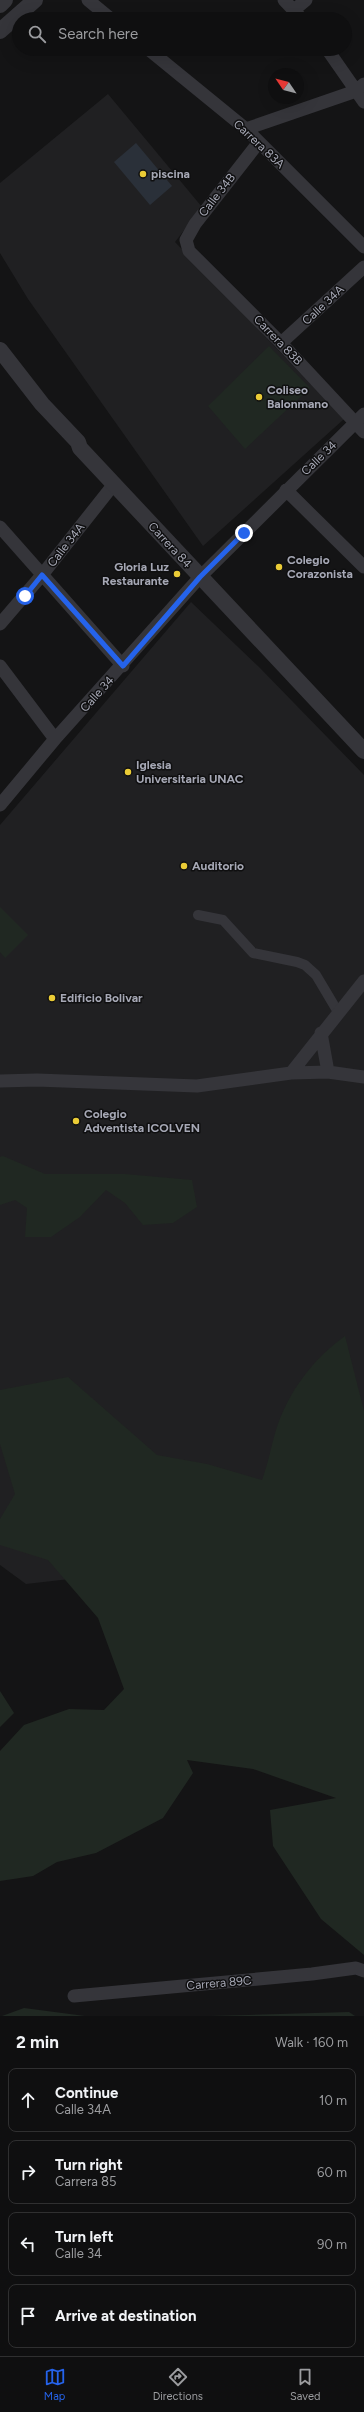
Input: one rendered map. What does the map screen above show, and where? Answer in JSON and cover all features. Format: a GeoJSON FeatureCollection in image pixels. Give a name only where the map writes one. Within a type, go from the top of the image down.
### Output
{"type":"FeatureCollection","features":[{"type":"Feature","properties":{"kind":"street"},"geometry":{"type":"LineString","coordinates":[[0,5],[5,0]]}},
{"type":"Feature","properties":{"kind":"street"},"geometry":{"type":"LineString","coordinates":[[21,12],[35,0]]}},
{"type":"Feature","properties":{"kind":"street"},"geometry":{"type":"LineString","coordinates":[[88,0],[103,12]]}},
{"type":"Feature","properties":{"kind":"street"},"geometry":{"type":"LineString","coordinates":[[284,0],[296,12]]}},
{"type":"Feature","properties":{"kind":"street"},"geometry":{"type":"LineString","coordinates":[[299,12],[306,0]]}},
{"type":"Feature","properties":{"kind":"street"},"geometry":{"type":"LineString","coordinates":[[0,31],[12,20]]}},
{"type":"Feature","properties":{"kind":"street","name":"Carrera 83A"},"geometry":{"type":"LineString","coordinates":[[157,56],[246,129],[364,247]]}},
{"type":"Feature","properties":{"kind":"street"},"geometry":{"type":"LineString","coordinates":[[333,56],[360,87],[364,102]]}},
{"type":"Feature","properties":{"kind":"street"},"geometry":{"type":"LineString","coordinates":[[246,129],[360,87]]}},
{"type":"Feature","properties":{"kind":"street","name":"Calle 34B"},"geometry":{"type":"LineString","coordinates":[[189,251],[186,240],[195,224],[258,142]]}},
{"type":"Feature","properties":{"kind":"street","name":"Carrera 83B"},"geometry":{"type":"LineString","coordinates":[[189,251],[361,423]]}},
{"type":"Feature","properties":{"kind":"street","name":"Calle 34A"},"geometry":{"type":"LineString","coordinates":[[281,343],[364,267]]}},
{"type":"Feature","properties":{"kind":"street","name":"Carrera 84"},"geometry":{"type":"LineString","coordinates":[[0,350],[42,404],[78,442],[80,448],[364,752]]}},
{"type":"Feature","properties":{"kind":"street","name":"Calle 34"},"geometry":{"type":"LineString","coordinates":[[0,805],[55,739],[123,666],[200,577],[286,490],[361,423]]}},
{"type":"Feature","properties":{"kind":"street","name":"Calle 34A"},"geometry":{"type":"LineString","coordinates":[[0,624],[42,575],[114,484]]}},
{"type":"Feature","properties":{"kind":"street"},"geometry":{"type":"LineString","coordinates":[[286,490],[364,567]]}},
{"type":"Feature","properties":{"kind":"street"},"geometry":{"type":"LineString","coordinates":[[0,527],[123,666]]}},
{"type":"Feature","properties":{"kind":"street"},"geometry":{"type":"LineString","coordinates":[[0,666],[55,739]]}},
{"type":"Feature","properties":{"kind":"street"},"geometry":{"type":"LineString","coordinates":[[198,915],[223,920],[253,954],[297,962],[304,965],[316,975],[338,1012]]}},
{"type":"Feature","properties":{"kind":"street"},"geometry":{"type":"LineString","coordinates":[[291,1073],[364,980]]}},
{"type":"Feature","properties":{"kind":"street"},"geometry":{"type":"LineString","coordinates":[[321,1033],[328,1072]]}},
{"type":"Feature","properties":{"kind":"street"},"geometry":{"type":"LineString","coordinates":[[0,1081],[37,1080],[197,1086],[291,1073],[328,1072],[364,1077]]}},
{"type":"Feature","properties":{"kind":"street","name":"Carrera 89C"},"geometry":{"type":"LineString","coordinates":[[74,1996],[312,1974],[356,1968],[364,1971]]}},
{"type":"Feature","properties":{"kind":"shaded area"},"geometry":{"type":"Polygon","coordinates":[[[108,94],[202,207],[175,242],[344,419],[203,546],[28,299],[0,253],[0,183],[108,94]]]}},
{"type":"Feature","properties":{"kind":"shaded area","name":"piscina"},"geometry":{"type":"Polygon","coordinates":[[[136,143],[172,186],[150,205],[114,162],[136,143]]]}},
{"type":"Feature","properties":{"kind":"shaded area","name":"Coliseo Balonmano"},"geometry":{"type":"Polygon","coordinates":[[[269,346],[310,388],[245,449],[208,406],[269,346]]]}},
{"type":"Feature","properties":{"kind":"shaded area"},"geometry":{"type":"Polygon","coordinates":[[[191,602],[259,667],[364,775],[364,1575],[114,1574],[26,1584],[0,1565],[0,825],[191,602]]]}},
{"type":"Feature","properties":{"kind":"shaded area"},"geometry":{"type":"Polygon","coordinates":[[[0,907],[28,935],[5,958],[0,952],[0,907]]]}},
{"type":"Feature","properties":{"kind":"shaded area"},"geometry":{"type":"Polygon","coordinates":[[[3,1156],[45,1174],[125,1174],[192,1180],[197,1207],[173,1223],[143,1225],[125,1203],[106,1190],[80,1217],[51,1237],[25,1237],[27,1208],[15,1200],[0,1205],[0,1157],[3,1156]]]}},
{"type":"Feature","properties":{"kind":"shaded area"},"geometry":{"type":"Polygon","coordinates":[[[345,1336],[364,1411],[364,1955],[321,1919],[273,1846],[270,1810],[336,1798],[253,1769],[187,1760],[193,1773],[163,1818],[96,1853],[57,1862],[33,1876],[0,1881],[0,1751],[24,1725],[69,1709],[104,1710],[124,1689],[98,1618],[48,1560],[0,1545],[0,1519],[15,1494],[0,1444],[0,1390],[68,1377],[157,1455],[207,1464],[262,1480],[276,1430],[287,1403],[303,1377],[312,1366],[333,1345],[345,1336]]]}},
{"type":"Feature","properties":{"kind":"shaded area"},"geometry":{"type":"Polygon","coordinates":[[[0,1691],[14,1713],[0,1727],[0,1691]]]}},
{"type":"Feature","properties":{"kind":"shaded area"},"geometry":{"type":"Polygon","coordinates":[[[24,2008],[85,2016],[2,2016],[24,2008]]]}},
{"type":"Feature","properties":{"kind":"shaded area"},"geometry":{"type":"Polygon","coordinates":[[[349,2012],[355,2016],[209,2016],[349,2012]]]}},
{"type":"Feature","properties":{"kind":"place","name":"piscina"},"geometry":{"type":"Point","coordinates":[143,174]}},
{"type":"Feature","properties":{"kind":"place","name":"Coliseo Balonmano"},"geometry":{"type":"Point","coordinates":[259,397]}},
{"type":"Feature","properties":{"kind":"place","name":"Colegio Corazonista"},"geometry":{"type":"Point","coordinates":[279,567]}},
{"type":"Feature","properties":{"kind":"place","name":"Gloria Luz Restaurante"},"geometry":{"type":"Point","coordinates":[177,574]}},
{"type":"Feature","properties":{"kind":"place","name":"Iglesia Universitaria UNAC"},"geometry":{"type":"Point","coordinates":[128,772]}},
{"type":"Feature","properties":{"kind":"place","name":"Auditorio"},"geometry":{"type":"Point","coordinates":[184,866]}},
{"type":"Feature","properties":{"kind":"place","name":"Edificio Bolivar"},"geometry":{"type":"Point","coordinates":[52,998]}},
{"type":"Feature","properties":{"kind":"place","name":"Colegio Adventista ICOLVEN"},"geometry":{"type":"Point","coordinates":[76,1121]}},
{"type":"Feature","properties":{"kind":"route"},"geometry":{"type":"LineString","coordinates":[[25,596],[42,575],[123,666],[200,577],[244,533]]}}]}
